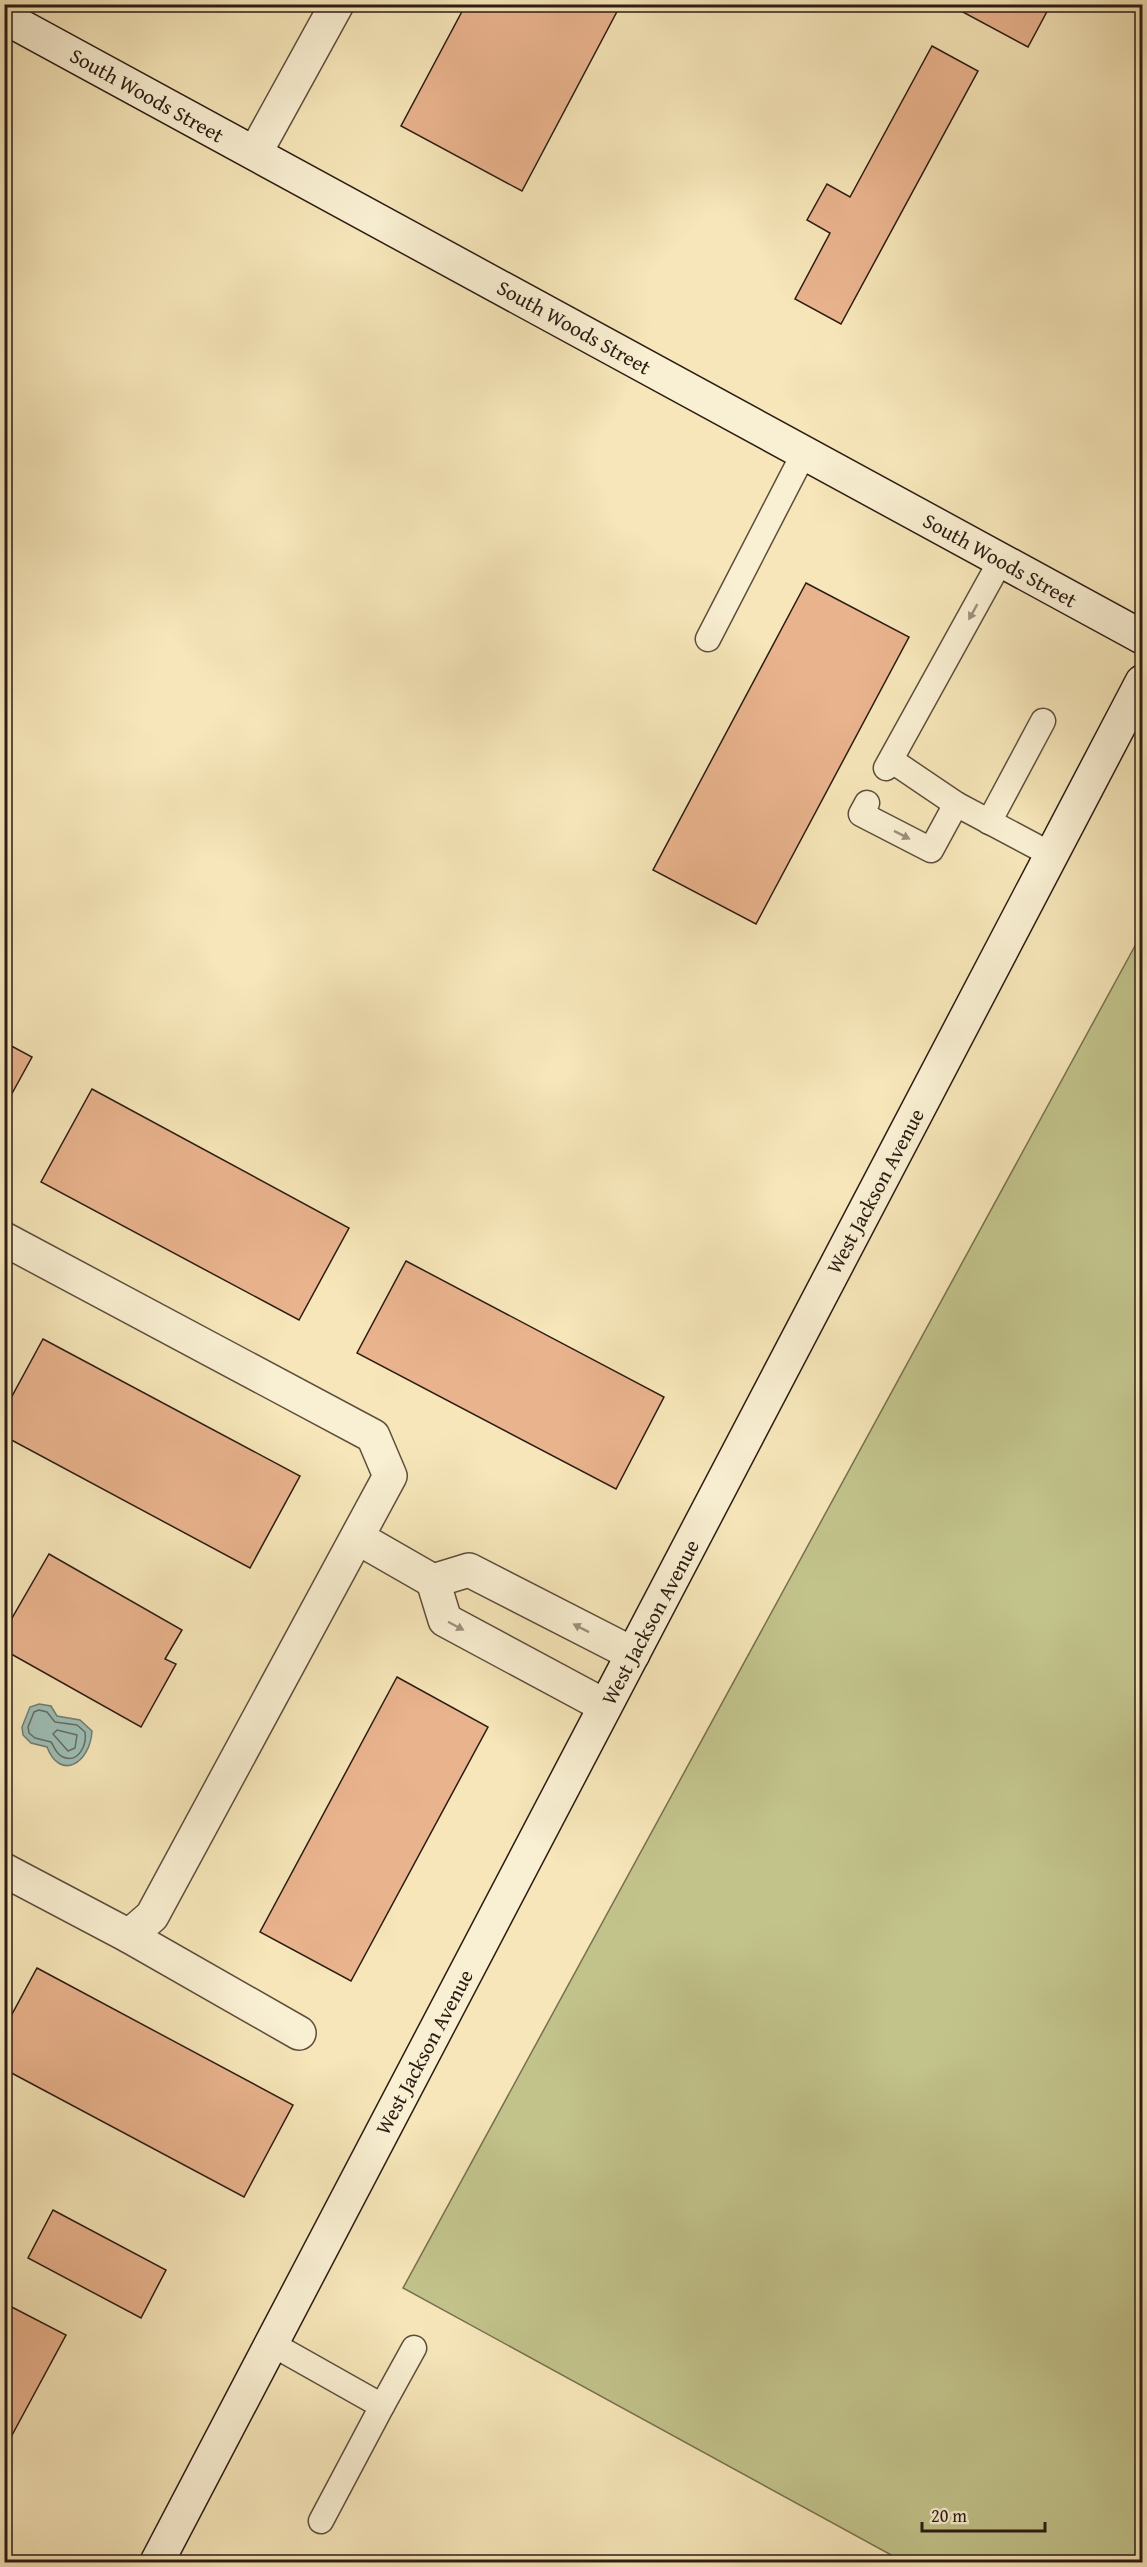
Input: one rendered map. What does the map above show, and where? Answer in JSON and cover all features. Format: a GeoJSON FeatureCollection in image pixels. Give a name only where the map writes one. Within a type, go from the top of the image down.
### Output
{"type":"FeatureCollection","features":[{"type":"Feature","properties":{"kind":"street"},"geometry":{"type":"LineString","coordinates":[[255,153],[337,4]]}},
{"type":"Feature","properties":{"kind":"street","name":"South Woods Street"},"geometry":{"type":"LineString","coordinates":[[4,17],[1143,637]]}},
{"type":"Feature","properties":{"kind":"street","name":"West Jackson Avenue"},"geometry":{"type":"LineString","coordinates":[[157,2562],[1143,682]]}},
{"type":"Feature","properties":{"kind":"street"},"geometry":{"type":"LineString","coordinates":[[4,1239],[373,1436],[390,1476],[152,1916],[129,1936]]}},
{"type":"Feature","properties":{"kind":"street"},"geometry":{"type":"LineString","coordinates":[[358,1538],[433,1581],[445,1620],[605,1706]]}},
{"type":"Feature","properties":{"kind":"street"},"geometry":{"type":"LineString","coordinates":[[433,1581],[469,1570],[633,1654]]}},
{"type":"Feature","properties":{"kind":"street"},"geometry":{"type":"LineString","coordinates":[[4,1870],[129,1936],[299,2033]]}},
{"type":"Feature","properties":{"kind":"lane"},"geometry":{"type":"LineString","coordinates":[[708,639],[804,453]]}},
{"type":"Feature","properties":{"kind":"lane"},"geometry":{"type":"LineString","coordinates":[[1001,561],[888,764],[956,804],[1052,855]]}},
{"type":"Feature","properties":{"kind":"lane"},"geometry":{"type":"LineString","coordinates":[[989,822],[1043,721]]}},
{"type":"Feature","properties":{"kind":"lane"},"geometry":{"type":"LineString","coordinates":[[867,803],[861,814],[931,850],[956,804]]}},
{"type":"Feature","properties":{"kind":"lane"},"geometry":{"type":"LineString","coordinates":[[272,2344],[382,2406]]}},
{"type":"Feature","properties":{"kind":"lane"},"geometry":{"type":"LineString","coordinates":[[321,2521],[414,2348]]}},
{"type":"Feature","properties":{"kind":"green space"},"geometry":{"type":"Polygon","coordinates":[[[1142,933],[1142,2562],[904,2562],[403,2288],[1142,933]]]}},
{"type":"Feature","properties":{"kind":"water"},"geometry":{"type":"Polygon","coordinates":[[[39,1704],[51,1706],[57,1716],[80,1720],[92,1731],[86,1752],[74,1764],[66,1766],[59,1763],[47,1747],[31,1743],[23,1735],[22,1727],[30,1707],[39,1704]]]}},
{"type":"Feature","properties":{"kind":"building"},"geometry":{"type":"Polygon","coordinates":[[[466,4],[621,4],[522,191],[401,126],[466,4]]]}},
{"type":"Feature","properties":{"kind":"building"},"geometry":{"type":"Polygon","coordinates":[[[962,4],[1051,4],[1028,47],[959,10],[962,4]]]}},
{"type":"Feature","properties":{"kind":"building"},"geometry":{"type":"Polygon","coordinates":[[[932,46],[978,71],[841,324],[795,299],[830,233],[807,220],[827,184],[850,197],[932,46]]]}},
{"type":"Feature","properties":{"kind":"building"},"geometry":{"type":"Polygon","coordinates":[[[806,583],[909,637],[756,924],[653,870],[806,583]]]}},
{"type":"Feature","properties":{"kind":"building"},"geometry":{"type":"Polygon","coordinates":[[[4,1042],[32,1057],[4,1108],[4,1042]]]}},
{"type":"Feature","properties":{"kind":"building"},"geometry":{"type":"Polygon","coordinates":[[[92,1089],[349,1228],[299,1320],[41,1182],[92,1089]]]}},
{"type":"Feature","properties":{"kind":"building"},"geometry":{"type":"Polygon","coordinates":[[[406,1261],[664,1397],[616,1489],[357,1353],[406,1261]]]}},
{"type":"Feature","properties":{"kind":"building"},"geometry":{"type":"Polygon","coordinates":[[[43,1339],[300,1476],[250,1568],[4,1436],[4,1411],[43,1339]]]}},
{"type":"Feature","properties":{"kind":"building"},"geometry":{"type":"Polygon","coordinates":[[[49,1554],[182,1630],[165,1659],[176,1664],[141,1727],[4,1650],[4,1632],[49,1554]]]}},
{"type":"Feature","properties":{"kind":"building"},"geometry":{"type":"Polygon","coordinates":[[[397,1677],[488,1727],[351,1981],[260,1932],[397,1677]]]}},
{"type":"Feature","properties":{"kind":"building"},"geometry":{"type":"Polygon","coordinates":[[[37,1968],[293,2105],[244,2197],[4,2069],[4,2029],[37,1968]]]}},
{"type":"Feature","properties":{"kind":"building"},"geometry":{"type":"Polygon","coordinates":[[[53,2210],[166,2270],[141,2318],[28,2258],[53,2210]]]}},
{"type":"Feature","properties":{"kind":"building"},"geometry":{"type":"Polygon","coordinates":[[[4,2303],[66,2335],[4,2450],[4,2303]]]}}]}
